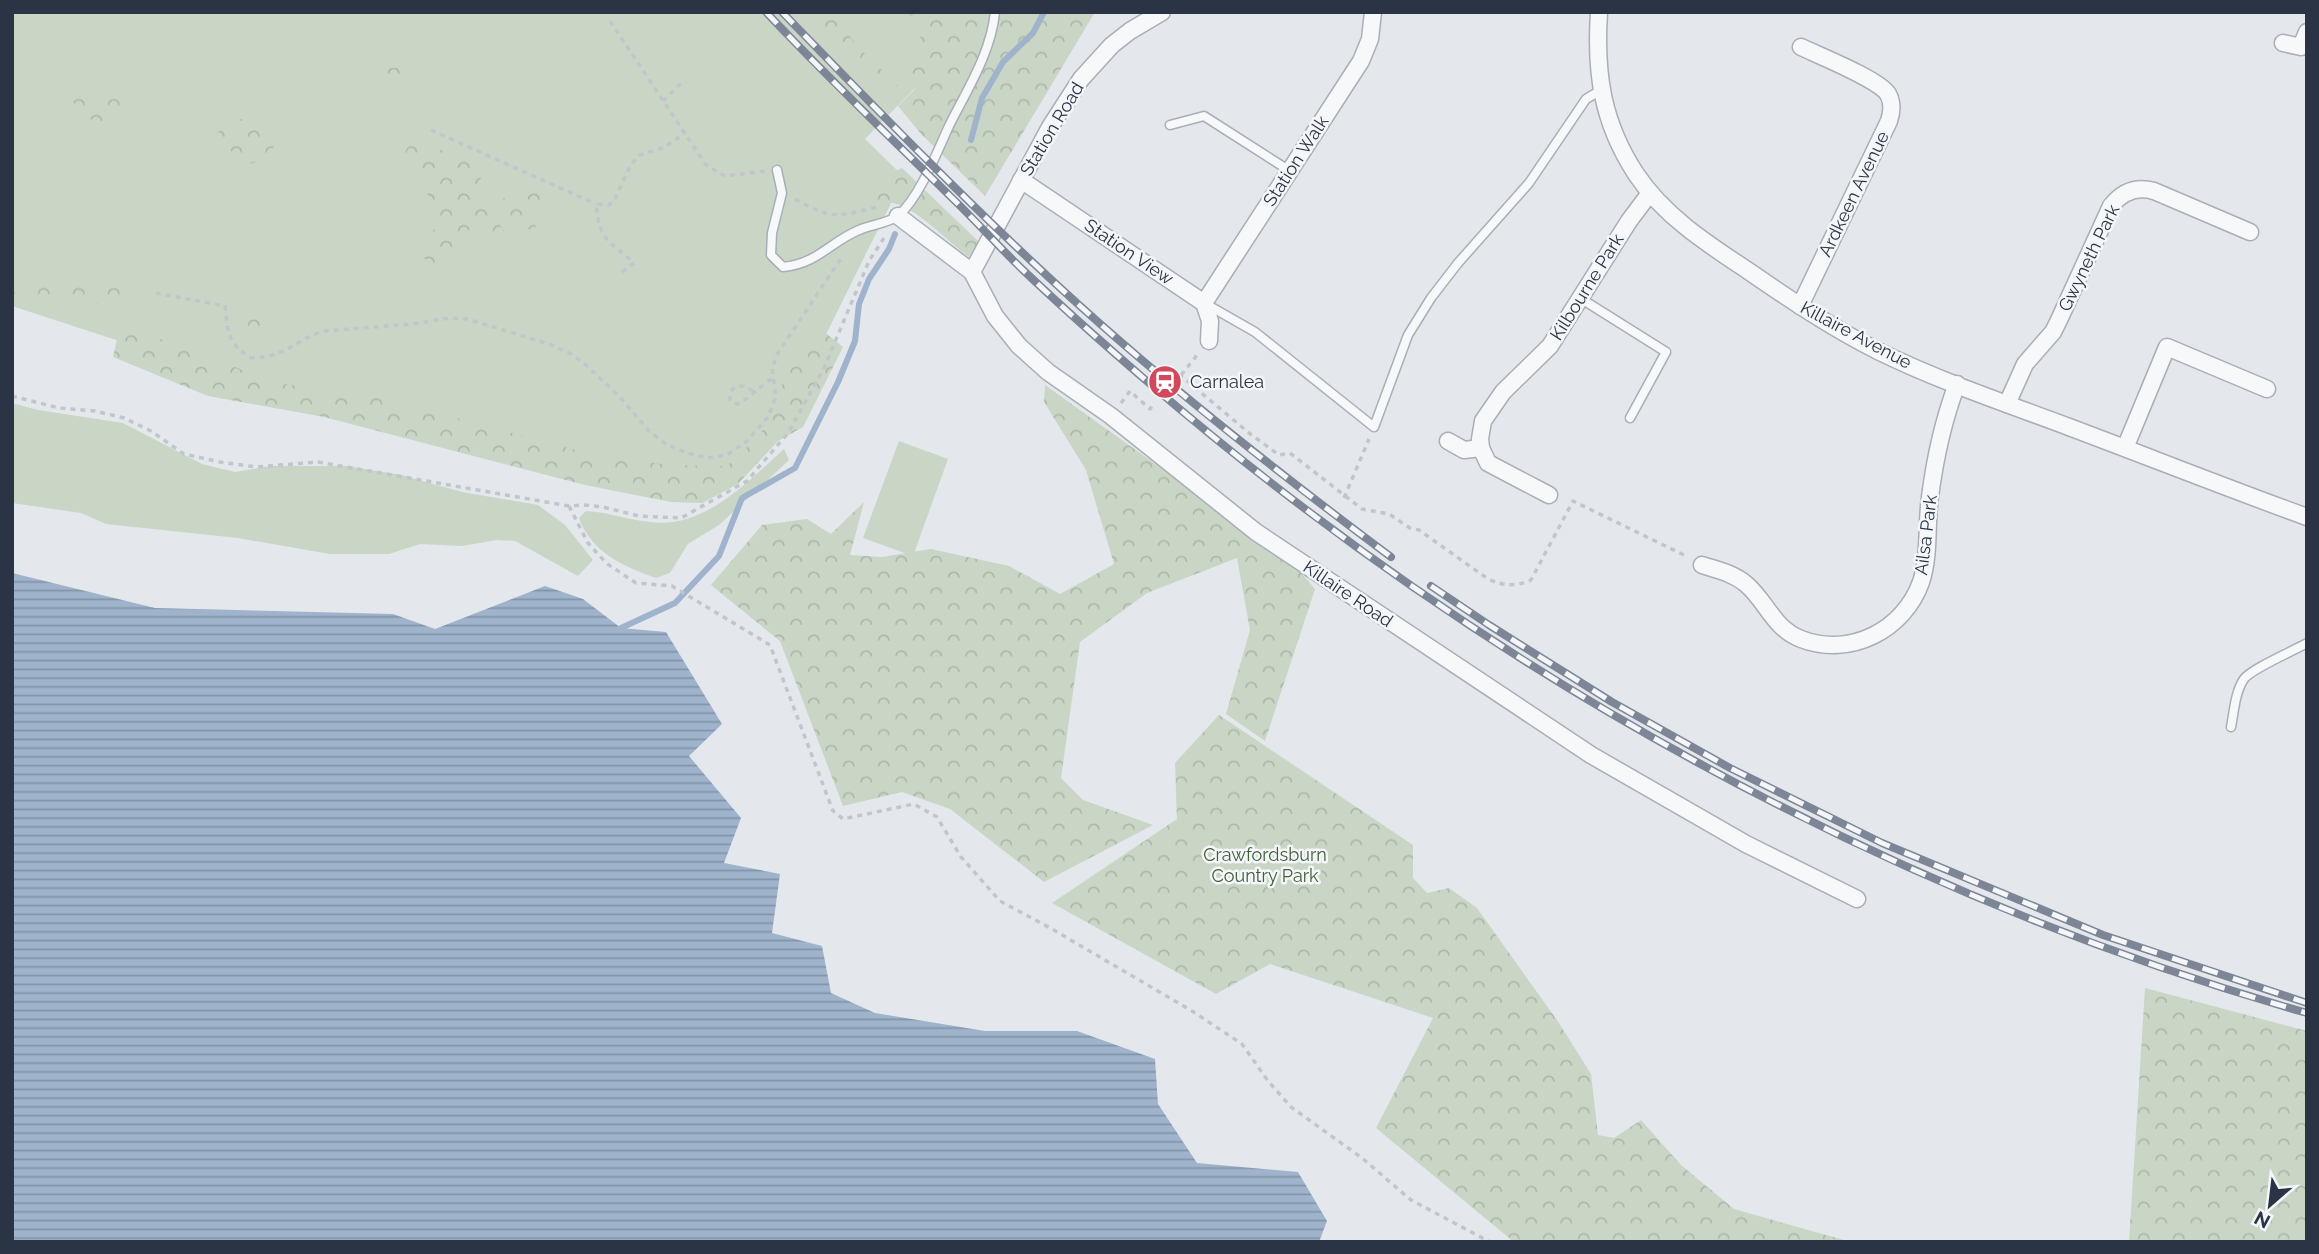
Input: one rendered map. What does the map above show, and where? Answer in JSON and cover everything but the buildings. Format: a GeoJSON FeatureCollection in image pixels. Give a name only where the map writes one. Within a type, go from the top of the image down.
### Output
{"type":"FeatureCollection","features":[{"type":"Feature","properties":{"kind":"street","name":"Station Road"},"geometry":{"type":"LineString","coordinates":[[972,272],[1050,127],[1096,61],[1130,30],[1162,12]]}},
{"type":"Feature","properties":{"kind":"street","name":"Station Walk"},"geometry":{"type":"LineString","coordinates":[[1204,303],[1361,61],[1370,39],[1373,12]]}},
{"type":"Feature","properties":{"kind":"street","name":"Killaire Avenue"},"geometry":{"type":"LineString","coordinates":[[1598,12],[1596,51],[1601,90],[1614,134],[1650,193],[1684,225],[1714,248],[1800,306],[1878,351],[2007,404],[2307,517]]}},
{"type":"Feature","properties":{"kind":"street"},"geometry":{"type":"LineString","coordinates":[[2283,43],[2301,47],[2307,32]]}},
{"type":"Feature","properties":{"kind":"street","name":"Ardkeen Avenue"},"geometry":{"type":"LineString","coordinates":[[1800,306],[1889,121],[1892,107],[1887,94],[1877,84],[1801,47]]}},
{"type":"Feature","properties":{"kind":"street","name":"Station View"},"geometry":{"type":"LineString","coordinates":[[1021,180],[1204,303]]}},
{"type":"Feature","properties":{"kind":"street","name":"Gwyneth Park"},"geometry":{"type":"LineString","coordinates":[[2007,404],[2025,364],[2053,332],[2110,206],[2122,195],[2137,189],[2154,191],[2250,232]]}},
{"type":"Feature","properties":{"kind":"street","name":"Kilbourne Park"},"geometry":{"type":"LineString","coordinates":[[1481,448],[1481,430],[1503,392],[1550,346],[1629,221],[1650,193]]}},
{"type":"Feature","properties":{"kind":"street","name":"Killaire Road"},"geometry":{"type":"LineString","coordinates":[[898,216],[972,272],[995,316],[1019,346],[1048,372],[1111,416],[1256,532],[1591,755],[1746,844],[1857,898]]}},
{"type":"Feature","properties":{"kind":"street"},"geometry":{"type":"LineString","coordinates":[[1204,303],[1210,321],[1209,341]]}},
{"type":"Feature","properties":{"kind":"street"},"geometry":{"type":"LineString","coordinates":[[2125,448],[2167,347],[2267,389]]}},
{"type":"Feature","properties":{"kind":"street","name":"Ailsa Park"},"geometry":{"type":"LineString","coordinates":[[1702,565],[1735,576],[1757,595],[1778,625],[1787,633],[1817,644],[1848,644],[1870,637],[1891,625],[1910,604],[1923,578],[1929,498],[1940,432],[1957,384]]}},
{"type":"Feature","properties":{"kind":"street"},"geometry":{"type":"LineString","coordinates":[[1448,441],[1464,450],[1481,448],[1489,463],[1549,495]]}},
{"type":"Feature","properties":{"kind":"lane"},"geometry":{"type":"LineString","coordinates":[[777,170],[782,193],[772,233],[771,255],[783,267],[801,266],[857,230],[898,216],[925,176],[974,80],[995,12]]}},
{"type":"Feature","properties":{"kind":"lane"},"geometry":{"type":"LineString","coordinates":[[1204,303],[1255,332],[1374,427],[1408,335],[1431,298],[1458,263],[1529,183],[1586,99],[1601,90]]}},
{"type":"Feature","properties":{"kind":"lane"},"geometry":{"type":"LineString","coordinates":[[1170,125],[1204,116],[1290,171]]}},
{"type":"Feature","properties":{"kind":"lane"},"geometry":{"type":"LineString","coordinates":[[1580,298],[1667,352],[1630,418]]}},
{"type":"Feature","properties":{"kind":"lane"},"geometry":{"type":"LineString","coordinates":[[2231,727],[2238,691],[2245,678],[2253,670],[2288,655],[2307,643]]}},
{"type":"Feature","properties":{"kind":"path"},"geometry":{"type":"LineString","coordinates":[[909,12],[913,16]]}},
{"type":"Feature","properties":{"kind":"path"},"geometry":{"type":"LineString","coordinates":[[610,20],[706,165],[725,176],[777,170]]}},
{"type":"Feature","properties":{"kind":"path"},"geometry":{"type":"LineString","coordinates":[[663,101],[679,85],[686,82]]}},
{"type":"Feature","properties":{"kind":"path"},"geometry":{"type":"LineString","coordinates":[[431,130],[596,204],[609,205],[615,199],[631,164],[640,155],[665,146],[685,133]]}},
{"type":"Feature","properties":{"kind":"path"},"geometry":{"type":"LineString","coordinates":[[12,396],[59,408],[94,411],[124,418],[151,431],[184,454],[220,462],[256,467],[318,462],[569,506],[603,507],[639,516],[681,518],[747,481],[788,433],[824,368],[869,261],[898,216],[881,207],[841,216],[823,215],[782,193]]}},
{"type":"Feature","properties":{"kind":"path"},"geometry":{"type":"LineString","coordinates":[[596,204],[604,237],[615,249],[634,262],[622,272]]}},
{"type":"Feature","properties":{"kind":"path"},"geometry":{"type":"LineString","coordinates":[[156,293],[225,306],[232,344],[251,358],[278,355],[310,335],[324,331],[412,324],[449,318],[511,331],[573,355],[620,397],[649,431],[666,444],[706,458],[727,455],[747,441],[768,417],[776,397],[772,368],[778,353],[839,262],[857,230]]}},
{"type":"Feature","properties":{"kind":"path"},"geometry":{"type":"LineString","coordinates":[[1209,341],[1180,374],[1249,433],[1279,455],[1290,453],[1344,498],[1362,509],[1389,514],[1410,528],[1419,530],[1498,584],[1509,586],[1531,580],[1573,501],[1702,565]]}},
{"type":"Feature","properties":{"kind":"path"},"geometry":{"type":"LineString","coordinates":[[753,391],[743,386],[735,387],[730,392],[730,400],[737,404],[744,401],[753,391],[773,378]]}},
{"type":"Feature","properties":{"kind":"path"},"geometry":{"type":"LineString","coordinates":[[1130,391],[1150,409],[1153,406]]}},
{"type":"Feature","properties":{"kind":"path"},"geometry":{"type":"LineString","coordinates":[[1344,498],[1374,427]]}},
{"type":"Feature","properties":{"kind":"path"},"geometry":{"type":"LineString","coordinates":[[569,506],[588,543],[606,563],[636,583],[673,586],[770,645],[774,662],[833,811],[843,819],[914,804],[937,817],[961,857],[1000,901],[1192,1011],[1242,1044],[1268,1081],[1291,1107],[1362,1158],[1411,1200],[1490,1242]]}},
{"type":"Feature","properties":{"kind":"green space"},"geometry":{"type":"Polygon","coordinates":[[[12,12],[979,12],[958,44],[865,139],[904,177],[790,407],[698,499],[159,354],[12,306],[12,12]]]}},
{"type":"Feature","properties":{"kind":"green space"},"geometry":{"type":"Polygon","coordinates":[[[802,12],[828,12],[876,66],[900,81],[887,100],[802,12]]]}},
{"type":"Feature","properties":{"kind":"green space"},"geometry":{"type":"Polygon","coordinates":[[[926,12],[939,12],[957,27],[975,12],[1095,12],[985,196],[921,134],[898,106],[915,89],[905,72],[923,31],[926,12]]]}},
{"type":"Feature","properties":{"kind":"green space"},"geometry":{"type":"Polygon","coordinates":[[[387,68],[401,68],[407,83],[398,88],[388,88],[387,68]]]}},
{"type":"Feature","properties":{"kind":"green space"},"geometry":{"type":"Polygon","coordinates":[[[82,84],[93,98],[100,99],[111,89],[121,97],[128,112],[115,129],[75,113],[72,87],[82,84]]]}},
{"type":"Feature","properties":{"kind":"green space"},"geometry":{"type":"Polygon","coordinates":[[[252,113],[280,136],[266,160],[243,165],[216,133],[252,113]]]}},
{"type":"Feature","properties":{"kind":"green space"},"geometry":{"type":"Polygon","coordinates":[[[410,144],[448,152],[484,168],[477,191],[487,201],[501,203],[508,191],[520,190],[524,179],[558,192],[540,216],[535,233],[514,220],[494,215],[503,230],[513,235],[505,248],[483,233],[470,229],[458,238],[457,259],[444,273],[430,265],[418,251],[438,224],[423,182],[401,158],[410,144]]]}},
{"type":"Feature","properties":{"kind":"green space"},"geometry":{"type":"Polygon","coordinates":[[[902,168],[979,242],[969,257],[906,208],[875,200],[878,179],[902,168]]]}},
{"type":"Feature","properties":{"kind":"green space"},"geometry":{"type":"Polygon","coordinates":[[[64,278],[129,290],[122,307],[12,296],[12,279],[64,278]]]}},
{"type":"Feature","properties":{"kind":"green space"},"geometry":{"type":"Polygon","coordinates":[[[264,309],[274,328],[263,340],[250,338],[243,317],[264,309]]]}},
{"type":"Feature","properties":{"kind":"green space"},"geometry":{"type":"Polygon","coordinates":[[[120,325],[216,358],[268,382],[375,396],[583,452],[668,465],[727,466],[757,438],[781,406],[783,368],[818,327],[843,347],[803,427],[778,441],[738,484],[702,503],[671,502],[585,485],[324,417],[208,396],[113,357],[120,325]]]}},
{"type":"Feature","properties":{"kind":"green space"},"geometry":{"type":"Polygon","coordinates":[[[1045,385],[1292,562],[1315,589],[1265,741],[1226,714],[1250,630],[1237,558],[1147,593],[1080,642],[1061,778],[1083,800],[1153,825],[1044,882],[950,809],[902,792],[843,806],[780,641],[711,585],[762,525],[807,519],[831,534],[864,502],[850,555],[882,557],[931,549],[1009,566],[1060,594],[1114,564],[1086,470],[1044,402],[1045,385]]]}},
{"type":"Feature","properties":{"kind":"green space"},"geometry":{"type":"Polygon","coordinates":[[[12,403],[38,410],[123,423],[202,464],[235,472],[271,466],[346,466],[401,475],[462,492],[538,505],[565,525],[593,560],[578,576],[515,541],[497,540],[462,546],[420,544],[389,554],[330,554],[238,538],[106,524],[81,513],[12,503],[12,403]]]}},
{"type":"Feature","properties":{"kind":"green space"},"geometry":{"type":"Polygon","coordinates":[[[899,441],[948,459],[913,556],[863,538],[899,441]]]}},
{"type":"Feature","properties":{"kind":"green space"},"geometry":{"type":"Polygon","coordinates":[[[784,449],[789,460],[719,525],[688,544],[670,573],[656,578],[610,557],[592,540],[579,518],[586,511],[650,522],[689,518],[724,500],[784,449]]]}},
{"type":"Feature","properties":{"kind":"green space","name":"Crawfordsburn Country Park"},"geometry":{"type":"Polygon","coordinates":[[[1219,715],[1413,845],[1413,878],[1427,893],[1449,888],[1477,908],[1559,1023],[1591,1074],[1598,1135],[1614,1138],[1641,1120],[1681,1165],[1734,1209],[1851,1242],[1514,1242],[1376,1128],[1433,1018],[1270,964],[1216,994],[1052,903],[1177,819],[1175,763],[1219,715]]]}},
{"type":"Feature","properties":{"kind":"green space"},"geometry":{"type":"Polygon","coordinates":[[[2145,988],[2307,1031],[2307,1242],[2129,1242],[2145,988]]]}},
{"type":"Feature","properties":{"kind":"water"},"geometry":{"type":"Polygon","coordinates":[[[12,573],[155,608],[393,614],[435,629],[545,586],[583,599],[621,628],[666,632],[722,724],[689,756],[741,818],[724,863],[780,874],[772,933],[822,946],[831,993],[875,1013],[985,1031],[1077,1031],[1155,1059],[1158,1104],[1197,1163],[1298,1172],[1327,1221],[1319,1242],[12,1242],[12,573]]]}},
{"type":"Feature","properties":{"kind":"waterway"},"geometry":{"type":"LineString","coordinates":[[971,140],[982,98],[1003,62],[1033,33],[1044,12]]}},
{"type":"Feature","properties":{"kind":"waterway"},"geometry":{"type":"LineString","coordinates":[[621,628],[675,603],[719,556],[742,498],[795,468],[838,382],[855,341],[859,304],[869,279],[889,249],[895,234]]}},
{"type":"Feature","properties":{"kind":"railway"},"geometry":{"type":"LineString","coordinates":[[766,12],[1023,270],[1149,383],[1277,488],[1411,586],[1550,677],[1694,761],[1842,837],[1994,904],[2149,963],[2307,1013]]}},
{"type":"Feature","properties":{"kind":"railway"},"geometry":{"type":"LineString","coordinates":[[782,12],[965,198],[1079,305],[1232,435],[1391,557]]}},
{"type":"Feature","properties":{"kind":"railway"},"geometry":{"type":"LineString","coordinates":[[1431,586],[1612,702],[1730,768],[1882,843],[2103,935],[2307,1003]]}},
{"type":"Feature","properties":{"kind":"place","name":"Carnalea"},"geometry":{"type":"Point","coordinates":[1165,382]}}]}
